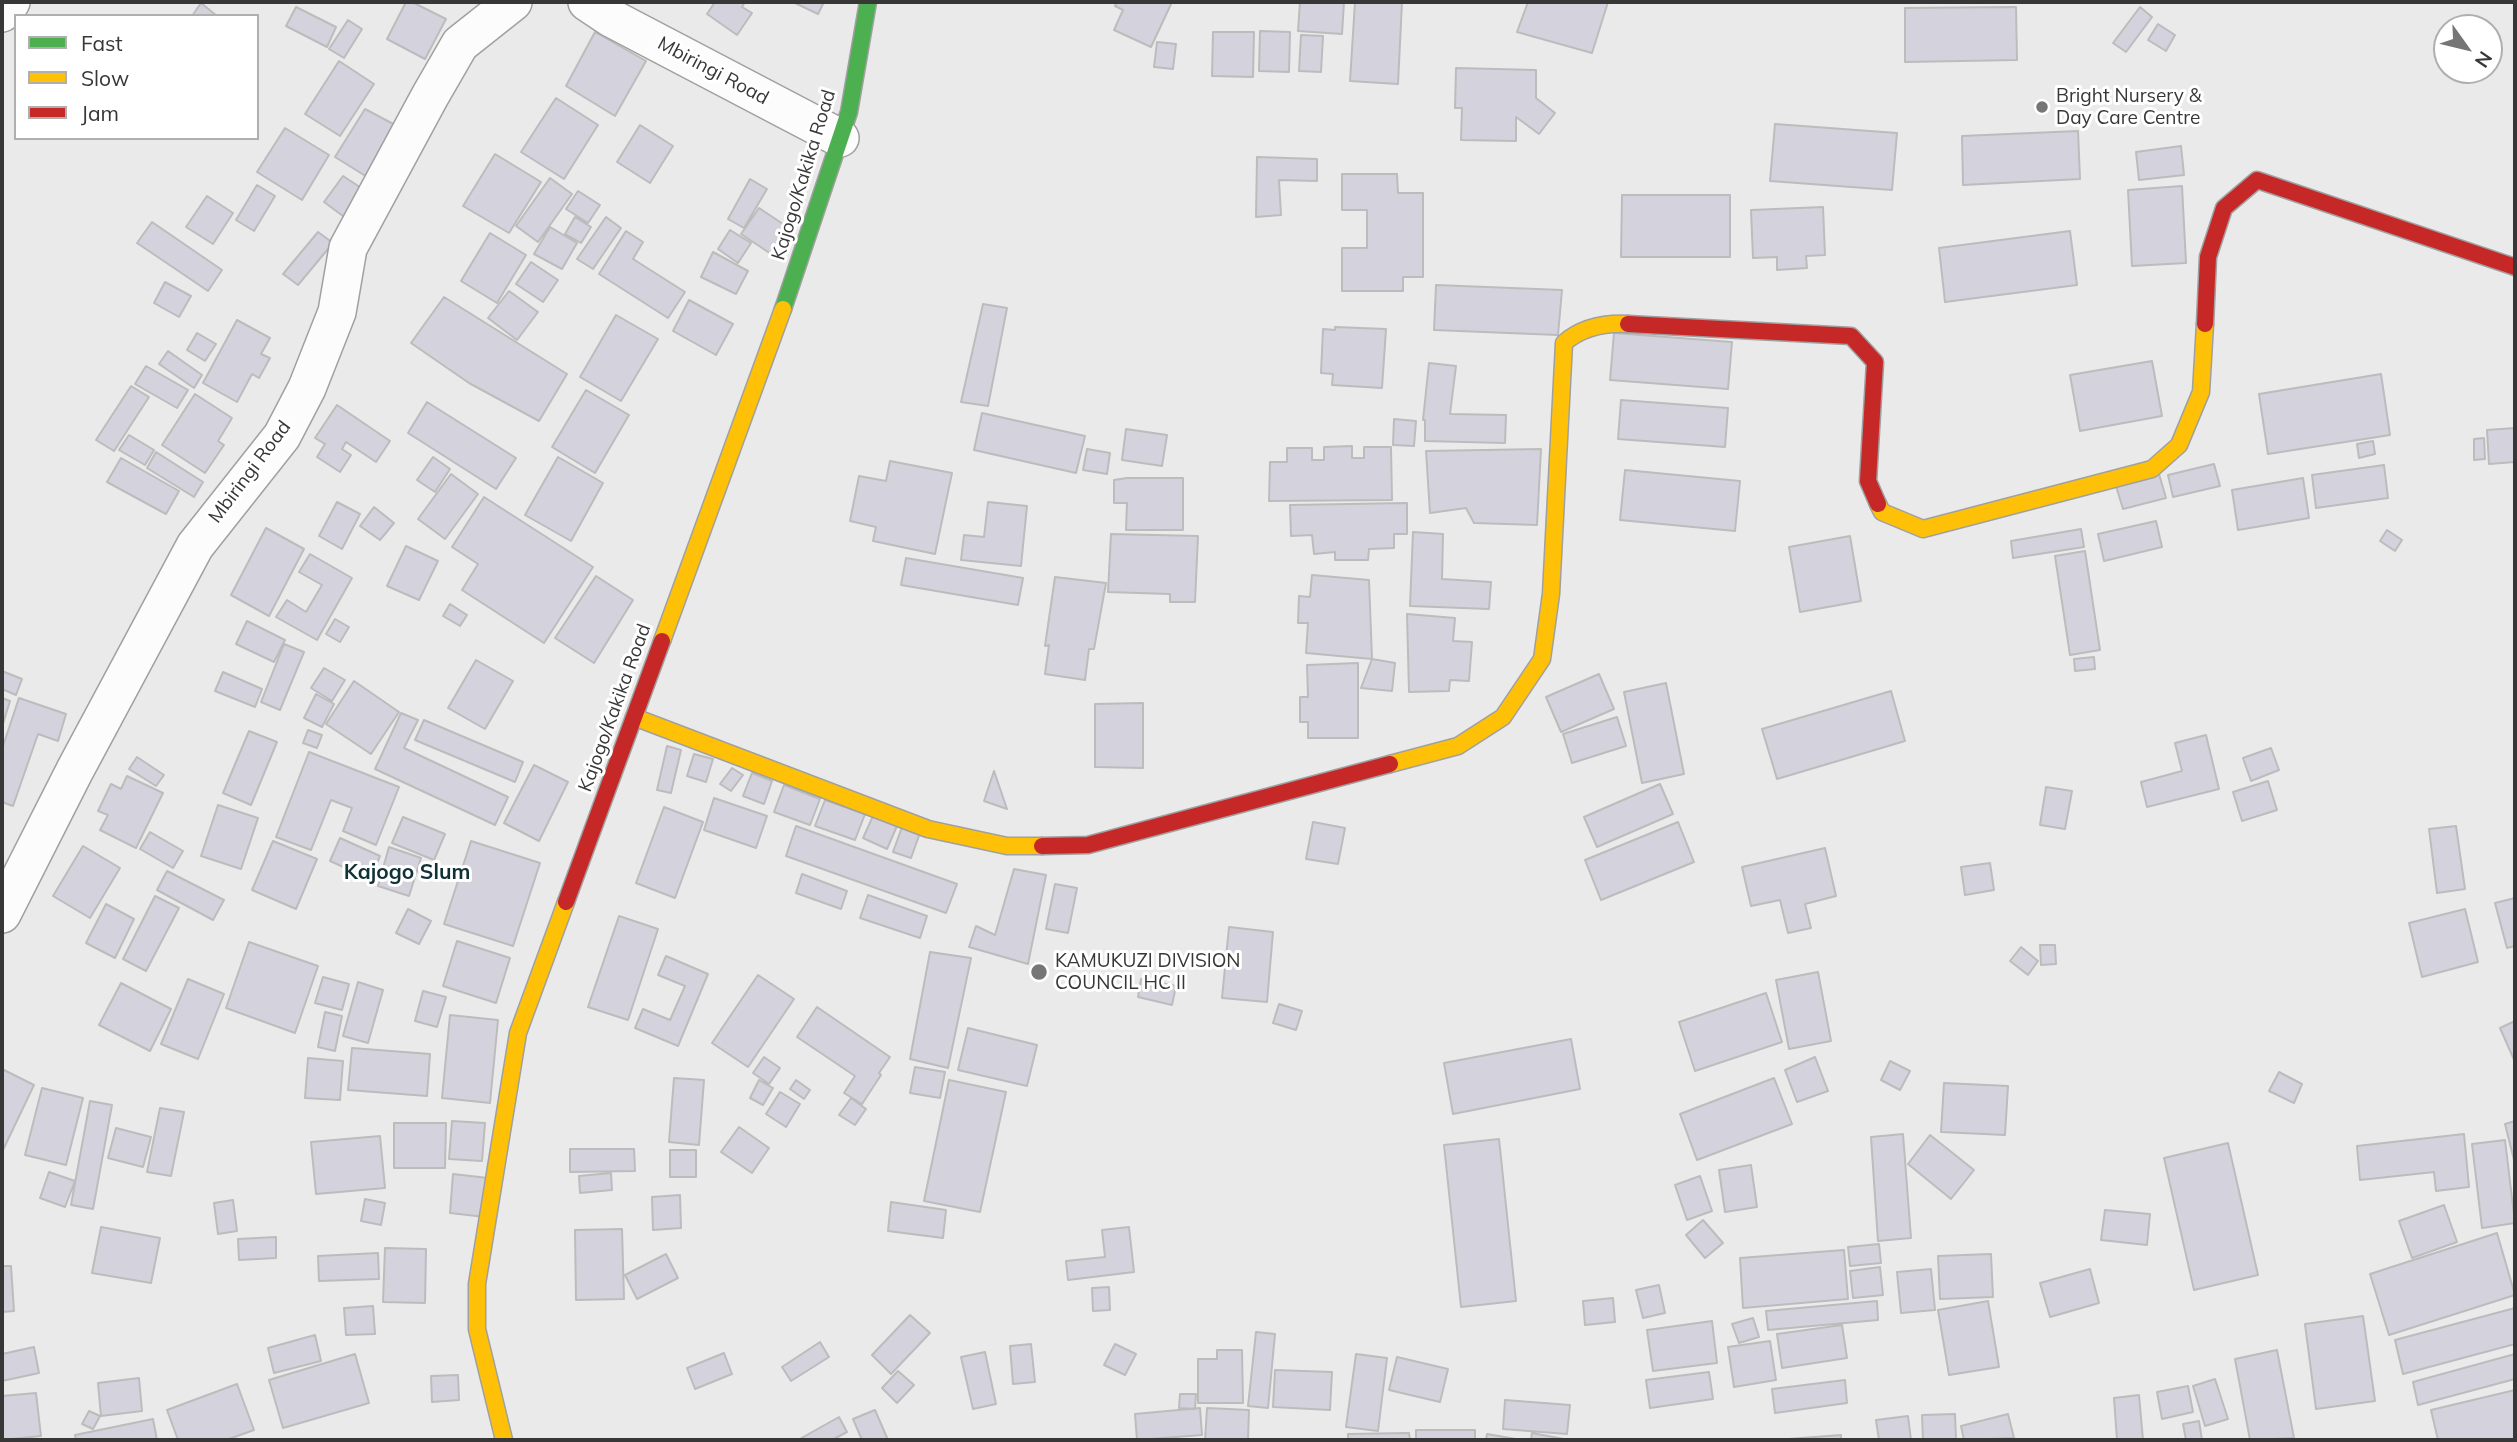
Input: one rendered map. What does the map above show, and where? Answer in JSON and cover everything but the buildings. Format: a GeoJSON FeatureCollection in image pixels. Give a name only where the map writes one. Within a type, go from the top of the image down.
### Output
{"type":"FeatureCollection","features":[{"type":"Feature","properties":{"kind":"street"},"geometry":{"type":"LineString","coordinates":[[2,13],[11,2]]}},
{"type":"Feature","properties":{"kind":"street","name":"Mbiringi Road"},"geometry":{"type":"LineString","coordinates":[[2,914],[75,770],[195,546],[282,436],[307,388],[337,312],[348,248],[430,96],[460,44],[513,2]]}},
{"type":"Feature","properties":{"kind":"street","name":"Mbiringi Road"},"geometry":{"type":"LineString","coordinates":[[587,2],[611,18],[840,138]]}},
{"type":"Feature","properties":{"kind":"street","name":"Kajogo/Kakika Road"},"geometry":{"type":"LineString","coordinates":[[504,1440],[477,1329],[477,1284],[518,1033],[772,341],[849,112],[868,2]]}},
{"type":"Feature","properties":{"kind":"street"},"geometry":{"type":"LineString","coordinates":[[634,717],[928,829],[1007,846],[1088,845],[1458,746],[1503,717],[1542,659],[1551,594],[1563,343],[1573,335],[1608,323],[1851,336],[1875,362],[1868,481],[1882,512],[1923,529],[2152,469],[2179,444],[2201,392],[2208,257],[2224,208],[2257,180],[2515,268]]}},
{"type":"Feature","properties":{"kind":"traffic: fast"},"geometry":{"type":"LineString","coordinates":[[783,309],[849,112],[868,2]]}},
{"type":"Feature","properties":{"kind":"traffic: slow"},"geometry":{"type":"LineString","coordinates":[[662,641],[783,309]]}},
{"type":"Feature","properties":{"kind":"traffic: slow"},"geometry":{"type":"LineString","coordinates":[[1390,764],[1458,746],[1503,717],[1542,659],[1551,594],[1564,343],[1578,333],[1595,327],[1628,324]]}},
{"type":"Feature","properties":{"kind":"traffic: slow"},"geometry":{"type":"LineString","coordinates":[[1878,504],[1882,512],[1923,529],[2152,469],[2179,445],[2201,392],[2205,324]]}},
{"type":"Feature","properties":{"kind":"traffic: slow"},"geometry":{"type":"LineString","coordinates":[[634,717],[928,829],[1007,846],[1042,846]]}},
{"type":"Feature","properties":{"kind":"traffic: slow"},"geometry":{"type":"LineString","coordinates":[[504,1440],[477,1329],[477,1284],[518,1033],[566,902]]}},
{"type":"Feature","properties":{"kind":"traffic: jam"},"geometry":{"type":"LineString","coordinates":[[2205,324],[2208,257],[2224,208],[2257,180],[2515,267]]}},
{"type":"Feature","properties":{"kind":"traffic: jam"},"geometry":{"type":"LineString","coordinates":[[1628,324],[1851,336],[1875,362],[1868,481],[1878,504]]}},
{"type":"Feature","properties":{"kind":"traffic: jam"},"geometry":{"type":"LineString","coordinates":[[566,902],[662,641]]}},
{"type":"Feature","properties":{"kind":"traffic: jam"},"geometry":{"type":"LineString","coordinates":[[1042,846],[1088,845],[1390,764]]}},
{"type":"Feature","properties":{"kind":"place","name":"Bright Nursery & Day Care Centre"},"geometry":{"type":"Point","coordinates":[2042,107]}},
{"type":"Feature","properties":{"kind":"place","name":"KAMUKUZI DIVISION COUNCIL HC II"},"geometry":{"type":"Point","coordinates":[1039,972]}},
{"type":"Feature","properties":{"kind":"district","name":"Kajogo Slum"},"geometry":{"type":"Point","coordinates":[407,873]}}]}
